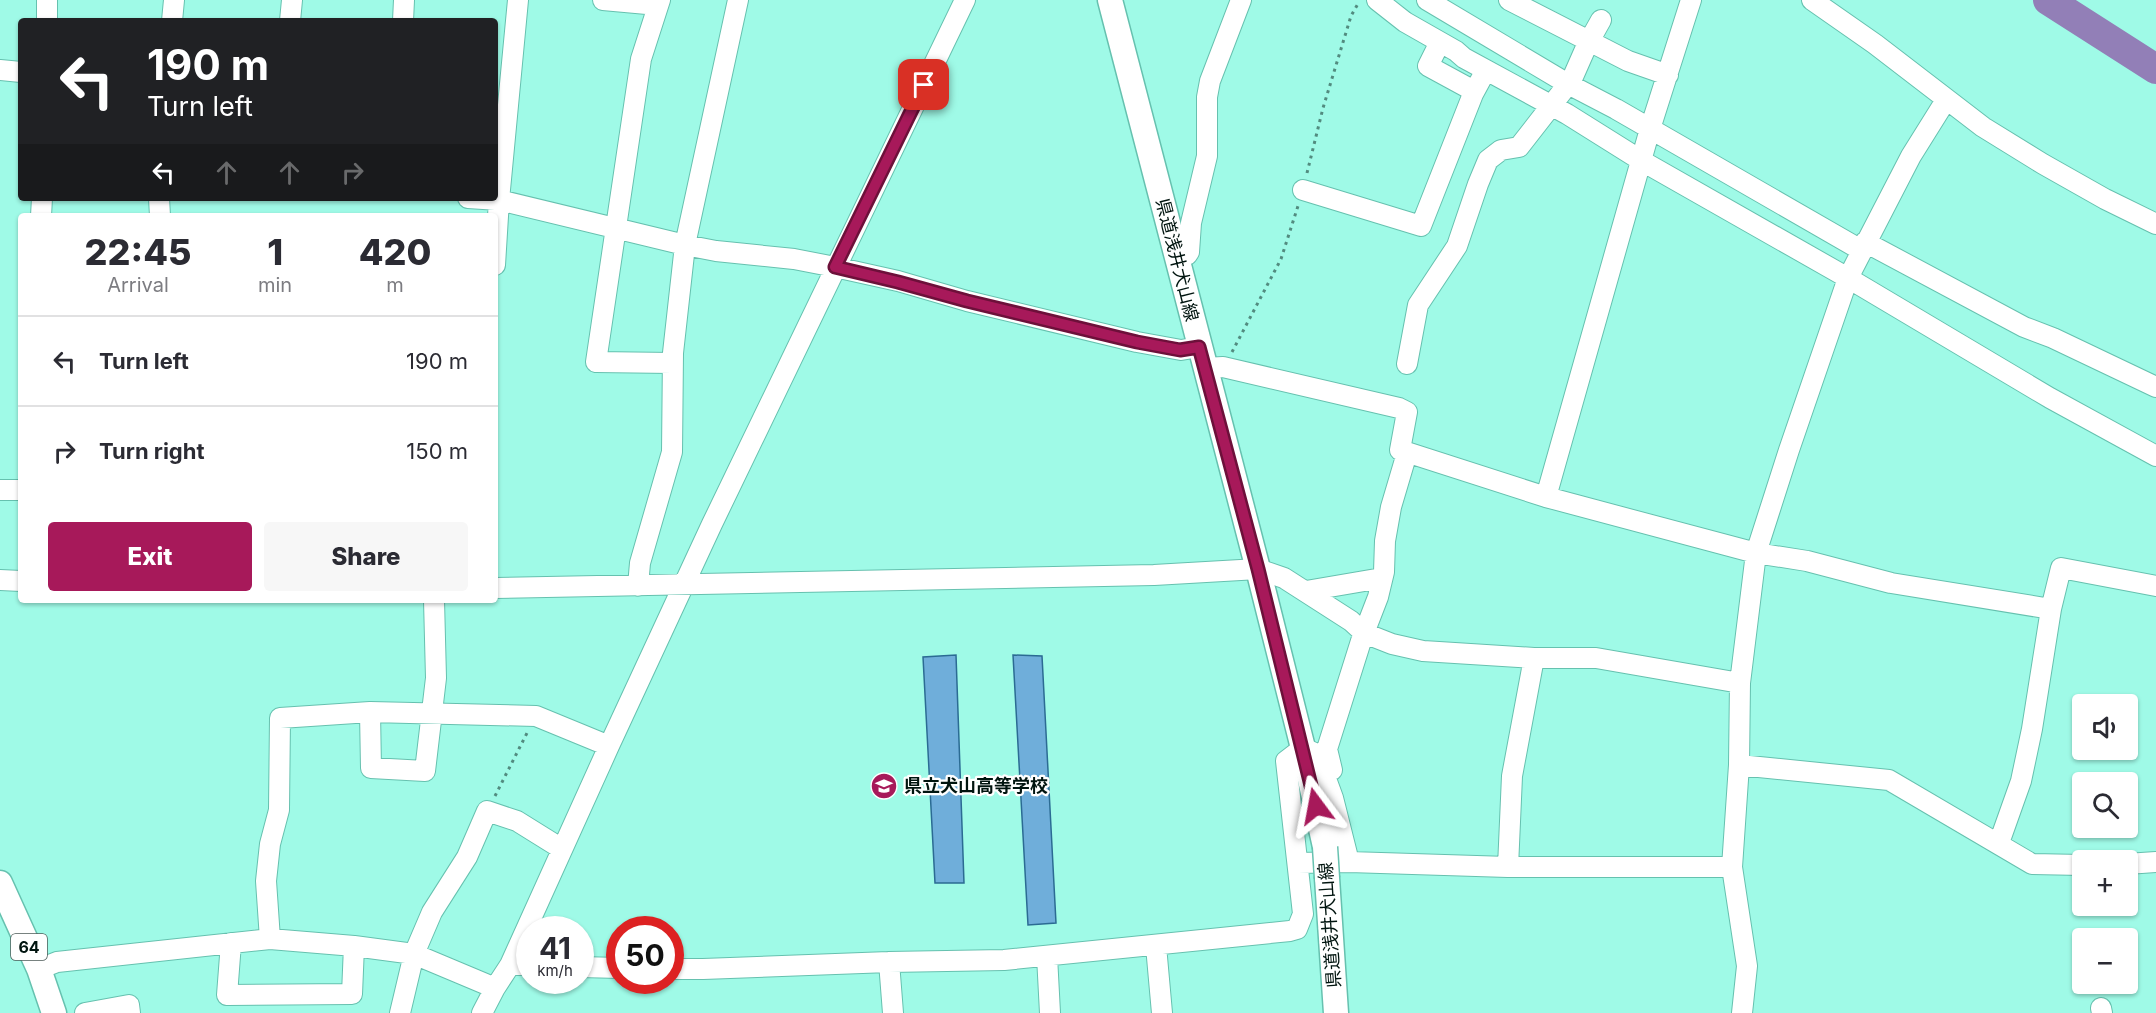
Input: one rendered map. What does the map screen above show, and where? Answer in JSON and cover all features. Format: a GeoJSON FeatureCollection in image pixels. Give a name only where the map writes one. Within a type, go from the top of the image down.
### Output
{"type":"FeatureCollection","features":[{"type":"Feature","properties":{"kind":"main road","name":"県道浅井犬山線"},"geometry":{"type":"LineString","coordinates":[[1110,0],[1303,748],[1324,845],[1336,1013]]}},
{"type":"Feature","properties":{"kind":"main road","name":"64"},"geometry":{"type":"LineString","coordinates":[[0,884],[39,969],[54,1013]]}},
{"type":"Feature","properties":{"kind":"street"},"geometry":{"type":"LineString","coordinates":[[46,18],[47,0]]}},
{"type":"Feature","properties":{"kind":"street"},"geometry":{"type":"LineString","coordinates":[[172,18],[174,0]]}},
{"type":"Feature","properties":{"kind":"street"},"geometry":{"type":"LineString","coordinates":[[290,18],[292,0]]}},
{"type":"Feature","properties":{"kind":"street"},"geometry":{"type":"LineString","coordinates":[[403,18],[404,0]]}},
{"type":"Feature","properties":{"kind":"street"},"geometry":{"type":"LineString","coordinates":[[498,216],[518,0]]}},
{"type":"Feature","properties":{"kind":"street"},"geometry":{"type":"LineString","coordinates":[[603,0],[659,3],[641,59],[596,362],[672,363]]}},
{"type":"Feature","properties":{"kind":"street"},"geometry":{"type":"LineString","coordinates":[[638,586],[640,563],[672,452],[672,363],[685,245],[738,0]]}},
{"type":"Feature","properties":{"kind":"street"},"geometry":{"type":"LineString","coordinates":[[538,916],[562,849],[684,584],[965,0]]}},
{"type":"Feature","properties":{"kind":"street"},"geometry":{"type":"LineString","coordinates":[[1176,257],[1187,255],[1189,252],[1191,224],[1207,156],[1207,97],[1210,81],[1241,0]]}},
{"type":"Feature","properties":{"kind":"street"},"geometry":{"type":"LineString","coordinates":[[1377,0],[1405,22],[1486,70],[1848,278],[1988,363],[2156,456]]}},
{"type":"Feature","properties":{"kind":"street"},"geometry":{"type":"LineString","coordinates":[[1427,0],[1568,84],[1863,246],[2024,327],[2156,387]]}},
{"type":"Feature","properties":{"kind":"street"},"geometry":{"type":"LineString","coordinates":[[1509,0],[1628,62],[1668,75]]}},
{"type":"Feature","properties":{"kind":"street"},"geometry":{"type":"LineString","coordinates":[[1546,497],[1650,129],[1691,0]]}},
{"type":"Feature","properties":{"kind":"street"},"geometry":{"type":"LineString","coordinates":[[1812,0],[1875,44],[1983,127],[2105,199],[2156,224]]}},
{"type":"Feature","properties":{"kind":"street"},"geometry":{"type":"LineString","coordinates":[[1407,364],[1418,304],[1456,246],[1488,160],[1501,150],[1519,147],[1568,84],[1601,20]]}},
{"type":"Feature","properties":{"kind":"street"},"geometry":{"type":"LineString","coordinates":[[1440,42],[1428,66],[1474,91]]}},
{"type":"Feature","properties":{"kind":"street"},"geometry":{"type":"LineString","coordinates":[[0,70],[18,72]]}},
{"type":"Feature","properties":{"kind":"street"},"geometry":{"type":"LineString","coordinates":[[1303,190],[1421,226],[1474,91],[1486,70]]}},
{"type":"Feature","properties":{"kind":"street"},"geometry":{"type":"LineString","coordinates":[[1742,1013],[1747,966],[1732,867],[1739,765],[1740,683],[1756,553],[1792,439],[1848,278],[1911,156],[1946,100]]}},
{"type":"Feature","properties":{"kind":"street"},"geometry":{"type":"LineString","coordinates":[[499,200],[685,245],[716,251],[794,259],[835,267],[1137,342],[1180,350],[1223,367],[1399,408],[1407,412],[1400,450],[1546,497],[1756,553],[1807,561],[1891,583],[2051,609]]}},
{"type":"Feature","properties":{"kind":"street"},"geometry":{"type":"LineString","coordinates":[[1333,798],[1334,784],[1328,749],[1364,633],[1378,597],[1391,507],[1407,453]]}},
{"type":"Feature","properties":{"kind":"street"},"geometry":{"type":"LineString","coordinates":[[0,490],[18,490]]}},
{"type":"Feature","properties":{"kind":"street"},"geometry":{"type":"LineString","coordinates":[[1999,843],[2021,781],[2032,729],[2051,609],[2061,568],[2156,586]]}},
{"type":"Feature","properties":{"kind":"street"},"geometry":{"type":"LineString","coordinates":[[498,588],[1154,575],[1258,569],[1284,578],[1351,621],[1364,633],[1392,644],[1423,651],[1534,658],[1596,658],[1740,683]]}},
{"type":"Feature","properties":{"kind":"street"},"geometry":{"type":"LineString","coordinates":[[1306,591],[1382,578]]}},
{"type":"Feature","properties":{"kind":"street"},"geometry":{"type":"LineString","coordinates":[[0,580],[18,581]]}},
{"type":"Feature","properties":{"kind":"street"},"geometry":{"type":"LineString","coordinates":[[370,712],[371,768],[425,771],[436,678],[434,603]]}},
{"type":"Feature","properties":{"kind":"street"},"geometry":{"type":"LineString","coordinates":[[1508,867],[1512,776],[1534,658]]}},
{"type":"Feature","properties":{"kind":"street"},"geometry":{"type":"LineString","coordinates":[[270,939],[266,881],[270,844],[279,810],[280,718],[370,712],[536,716],[609,746]]}},
{"type":"Feature","properties":{"kind":"street"},"geometry":{"type":"LineString","coordinates":[[684,969],[1004,960],[1290,932],[1297,929],[1303,914],[1286,761],[1303,748],[1317,754],[1333,798],[1349,862]]}},
{"type":"Feature","properties":{"kind":"street"},"geometry":{"type":"LineString","coordinates":[[1739,765],[1889,780],[2032,864],[2072,866]]}},
{"type":"Feature","properties":{"kind":"street"},"geometry":{"type":"LineString","coordinates":[[400,1013],[414,954],[432,912],[467,858],[487,811],[517,821],[562,849]]}},
{"type":"Feature","properties":{"kind":"street"},"geometry":{"type":"LineString","coordinates":[[1298,863],[1349,862],[1508,867],[1732,867]]}},
{"type":"Feature","properties":{"kind":"street"},"geometry":{"type":"LineString","coordinates":[[2138,863],[2156,862]]}},
{"type":"Feature","properties":{"kind":"street"},"geometry":{"type":"LineString","coordinates":[[39,969],[57,962],[270,939],[414,954],[495,988]]}},
{"type":"Feature","properties":{"kind":"street"},"geometry":{"type":"LineString","coordinates":[[231,943],[227,996],[352,994],[354,946]]}},
{"type":"Feature","properties":{"kind":"street"},"geometry":{"type":"LineString","coordinates":[[1156,946],[1162,1013]]}},
{"type":"Feature","properties":{"kind":"street"},"geometry":{"type":"LineString","coordinates":[[1047,956],[1050,1013]]}},
{"type":"Feature","properties":{"kind":"street"},"geometry":{"type":"LineString","coordinates":[[889,962],[893,1013]]}},
{"type":"Feature","properties":{"kind":"street"},"geometry":{"type":"LineString","coordinates":[[482,1013],[495,988],[516,969]]}},
{"type":"Feature","properties":{"kind":"street"},"geometry":{"type":"LineString","coordinates":[[85,1013],[129,1005],[130,1013]]}},
{"type":"Feature","properties":{"kind":"path"},"geometry":{"type":"LineString","coordinates":[[487,811],[536,716]]}},
{"type":"Feature","properties":{"kind":"building"},"geometry":{"type":"Polygon","coordinates":[[[956,655],[964,883],[935,883],[923,657],[956,655]]]}},
{"type":"Feature","properties":{"kind":"building"},"geometry":{"type":"Polygon","coordinates":[[[1013,655],[1042,656],[1056,923],[1028,925],[1013,655]]]}},
{"type":"Feature","properties":{"kind":"waterway"},"geometry":{"type":"LineString","coordinates":[[2048,0],[2156,69]]}},
{"type":"Feature","properties":{"kind":"place","name":"県立犬山高等学校"},"geometry":{"type":"Point","coordinates":[884,786]}},
{"type":"Feature","properties":{"kind":"route"},"geometry":{"type":"LineString","coordinates":[[924,85],[835,267],[1137,342],[1180,350],[1199,347],[1258,569],[1316,806]]}}]}
